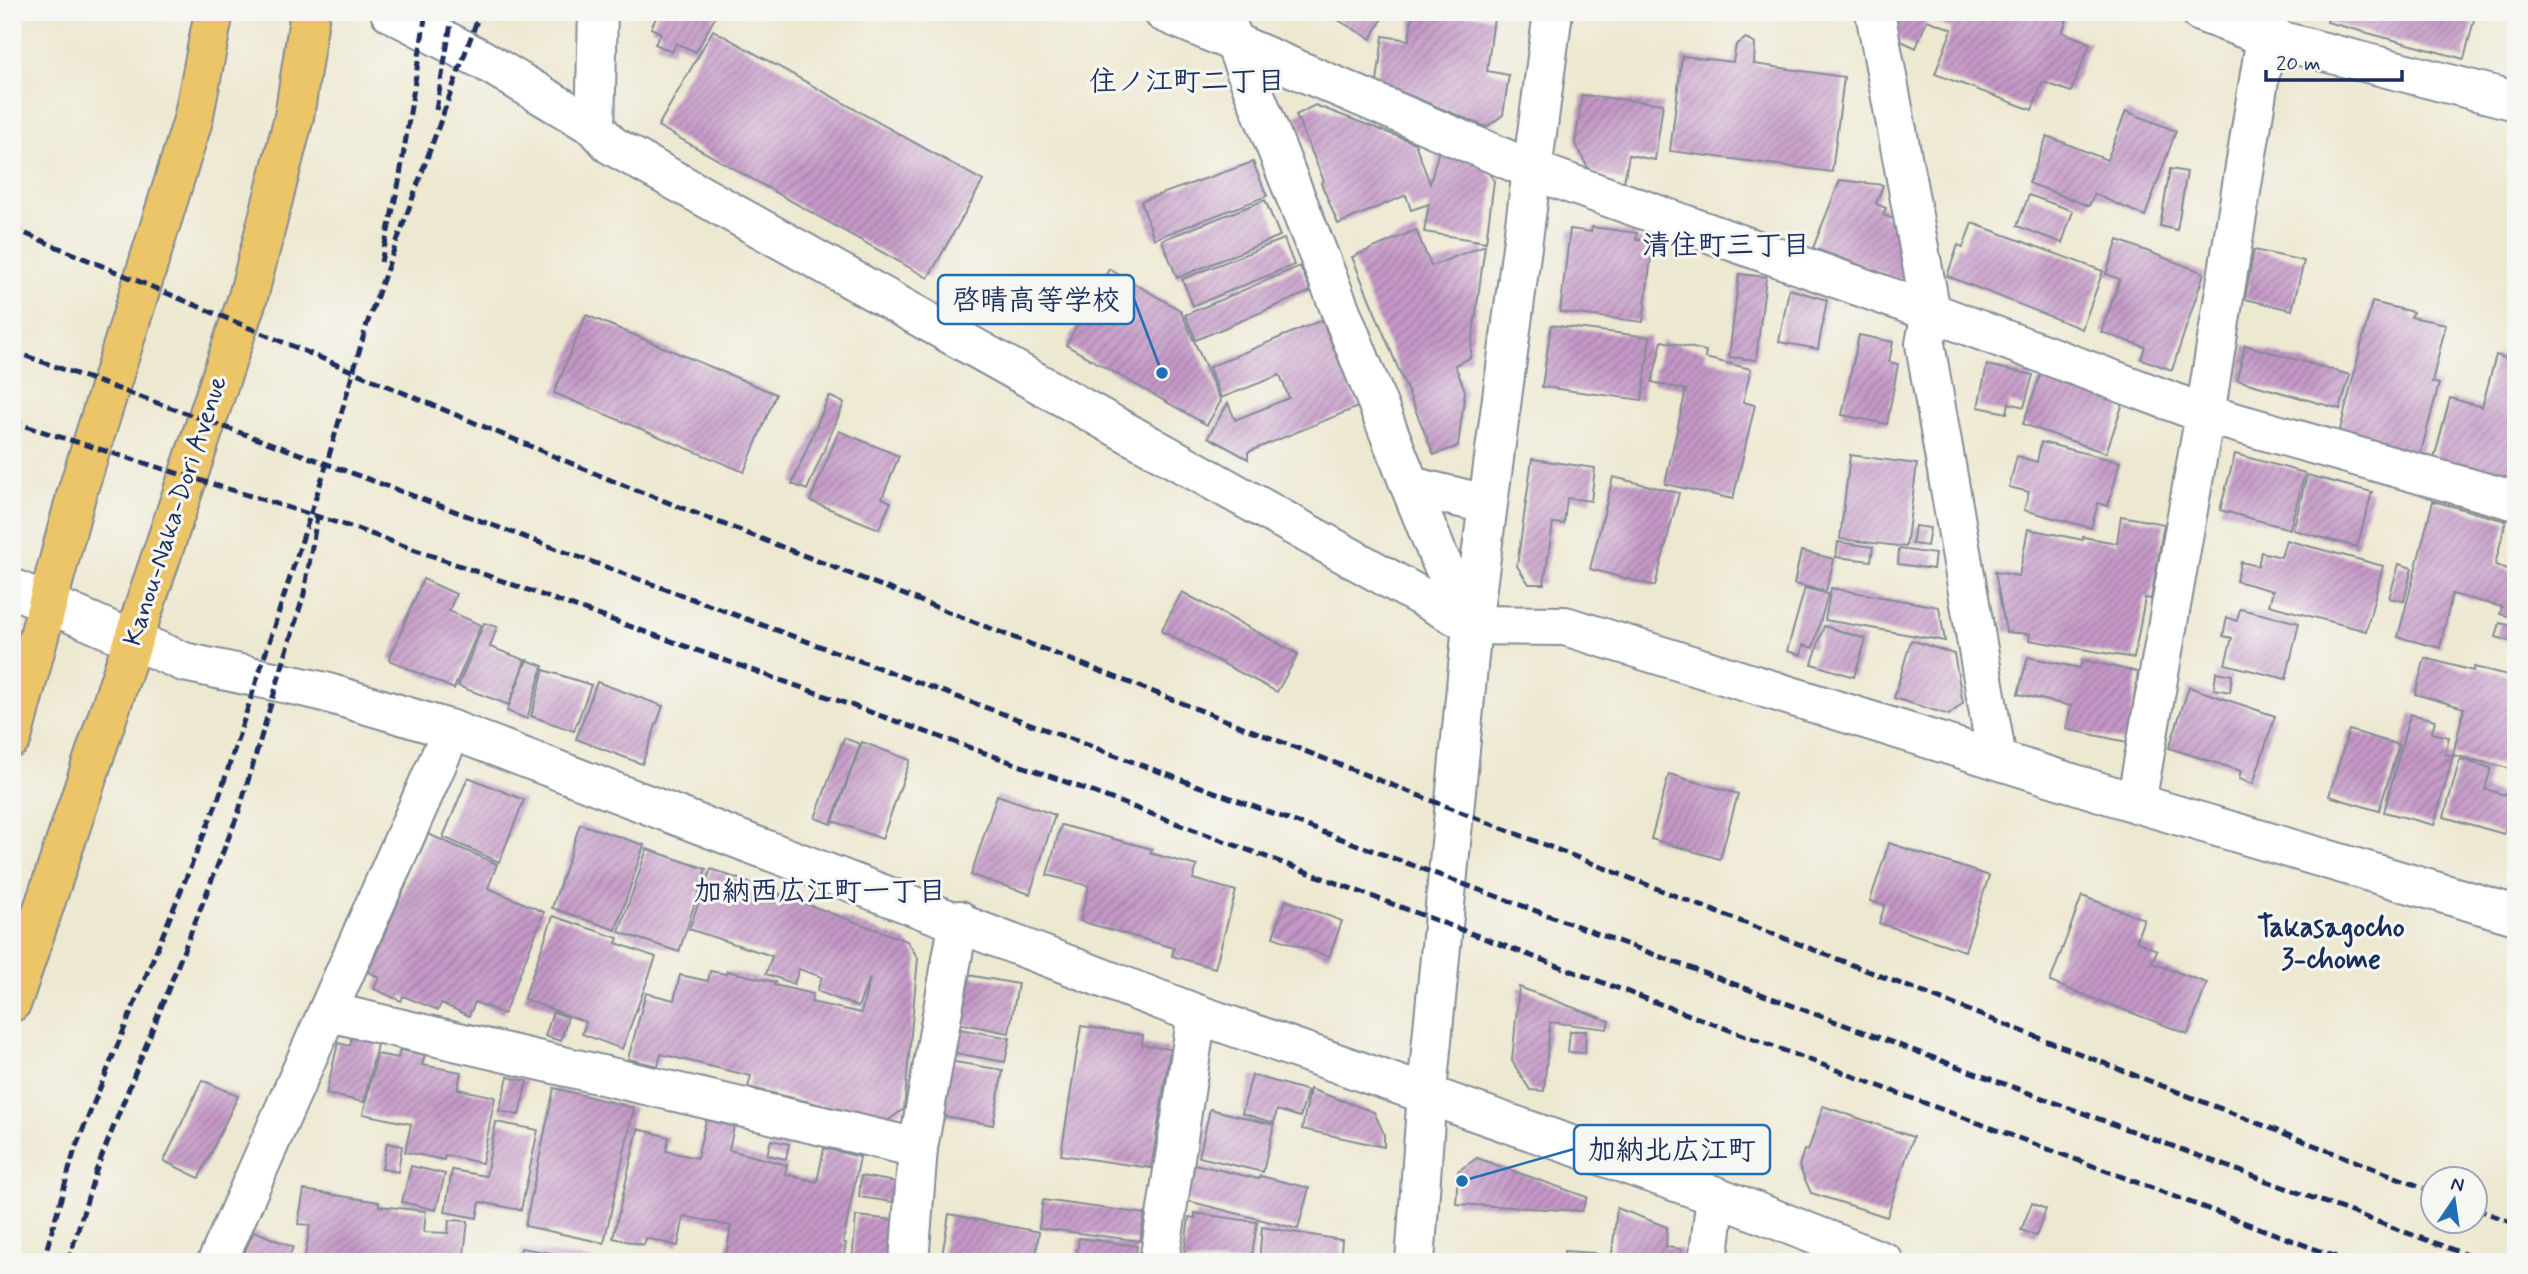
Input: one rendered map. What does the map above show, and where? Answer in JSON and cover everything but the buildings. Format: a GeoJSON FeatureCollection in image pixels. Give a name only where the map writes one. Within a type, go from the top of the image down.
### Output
{"type":"FeatureCollection","features":[{"type":"Feature","properties":{"kind":"highway"},"geometry":{"type":"LineString","coordinates":[[12,738],[76,496],[193,121],[214,12]]}},
{"type":"Feature","properties":{"kind":"highway","name":"Kanou-Naka-Dori Avenue"},"geometry":{"type":"LineString","coordinates":[[12,1002],[248,297],[266,236],[294,117],[310,12]]}},
{"type":"Feature","properties":{"kind":"street"},"geometry":{"type":"LineString","coordinates":[[390,12],[483,60],[595,128],[611,145],[1472,625],[1565,626],[2136,803],[2516,915]]}},
{"type":"Feature","properties":{"kind":"street"},"geometry":{"type":"LineString","coordinates":[[595,128],[598,12]]}},
{"type":"Feature","properties":{"kind":"street"},"geometry":{"type":"LineString","coordinates":[[1163,12],[1229,28],[1532,170],[1931,312],[2205,414],[2516,501]]}},
{"type":"Feature","properties":{"kind":"street"},"geometry":{"type":"LineString","coordinates":[[1415,1262],[1427,1092],[1472,625],[1553,12]]}},
{"type":"Feature","properties":{"kind":"street"},"geometry":{"type":"LineString","coordinates":[[1875,12],[1931,312],[1925,344],[1997,759]]}},
{"type":"Feature","properties":{"kind":"street"},"geometry":{"type":"LineString","coordinates":[[2200,12],[2268,25],[2516,101]]}},
{"type":"Feature","properties":{"kind":"street"},"geometry":{"type":"LineString","coordinates":[[2136,803],[2205,414],[2268,25]]}},
{"type":"Feature","properties":{"kind":"street"},"geometry":{"type":"LineString","coordinates":[[1229,28],[1438,555],[1472,625]]}},
{"type":"Feature","properties":{"kind":"street"},"geometry":{"type":"LineString","coordinates":[[1410,486],[1486,504]]}},
{"type":"Feature","properties":{"kind":"street"},"geometry":{"type":"LineString","coordinates":[[12,588],[184,662],[321,691],[452,730],[960,920],[1197,1014],[1427,1092],[1716,1196],[1884,1262]]}},
{"type":"Feature","properties":{"kind":"street"},"geometry":{"type":"LineString","coordinates":[[218,1262],[452,730]]}},
{"type":"Feature","properties":{"kind":"street"},"geometry":{"type":"LineString","coordinates":[[909,1262],[918,1148],[960,920]]}},
{"type":"Feature","properties":{"kind":"street"},"geometry":{"type":"LineString","coordinates":[[329,1012],[918,1148]]}},
{"type":"Feature","properties":{"kind":"street"},"geometry":{"type":"LineString","coordinates":[[1159,1262],[1197,1014]]}},
{"type":"Feature","properties":{"kind":"street"},"geometry":{"type":"LineString","coordinates":[[1708,1262],[1716,1196]]}},
{"type":"Feature","properties":{"kind":"railway"},"geometry":{"type":"LineString","coordinates":[[381,262],[399,182],[426,12]]}},
{"type":"Feature","properties":{"kind":"railway"},"geometry":{"type":"LineString","coordinates":[[436,110],[453,12]]}},
{"type":"Feature","properties":{"kind":"railway"},"geometry":{"type":"LineString","coordinates":[[43,1262],[75,1149],[218,800],[326,466],[367,324],[480,12]]}},
{"type":"Feature","properties":{"kind":"railway"},"geometry":{"type":"LineString","coordinates":[[12,228],[613,481],[2420,1187]]}},
{"type":"Feature","properties":{"kind":"railway"},"geometry":{"type":"LineString","coordinates":[[12,351],[300,454],[2486,1262]]}},
{"type":"Feature","properties":{"kind":"railway"},"geometry":{"type":"LineString","coordinates":[[12,422],[354,528],[1058,779],[2350,1262]]}},
{"type":"Feature","properties":{"kind":"railway"},"geometry":{"type":"LineString","coordinates":[[68,1262],[96,1171],[238,814],[304,594],[317,517]]}},
{"type":"Feature","properties":{"kind":"railway"},"geometry":{"type":"LineString","coordinates":[[2490,1214],[2516,1224]]}},
{"type":"Feature","properties":{"kind":"place","name":"啓晴高等学校"},"geometry":{"type":"Point","coordinates":[1162,373]}},
{"type":"Feature","properties":{"kind":"place","name":"加納北広江町"},"geometry":{"type":"Point","coordinates":[1462,1181]}},
{"type":"Feature","properties":{"kind":"district","name":"住ノ江町二丁目"},"geometry":{"type":"Point","coordinates":[1187,82]}},
{"type":"Feature","properties":{"kind":"district","name":"清住町三丁目"},"geometry":{"type":"Point","coordinates":[1726,246]}},
{"type":"Feature","properties":{"kind":"district","name":"加納西広江町一丁目"},"geometry":{"type":"Point","coordinates":[820,892]}},
{"type":"Feature","properties":{"kind":"district","name":"Takasagocho 3-chome"},"geometry":{"type":"Point","coordinates":[2331,944]}}]}
